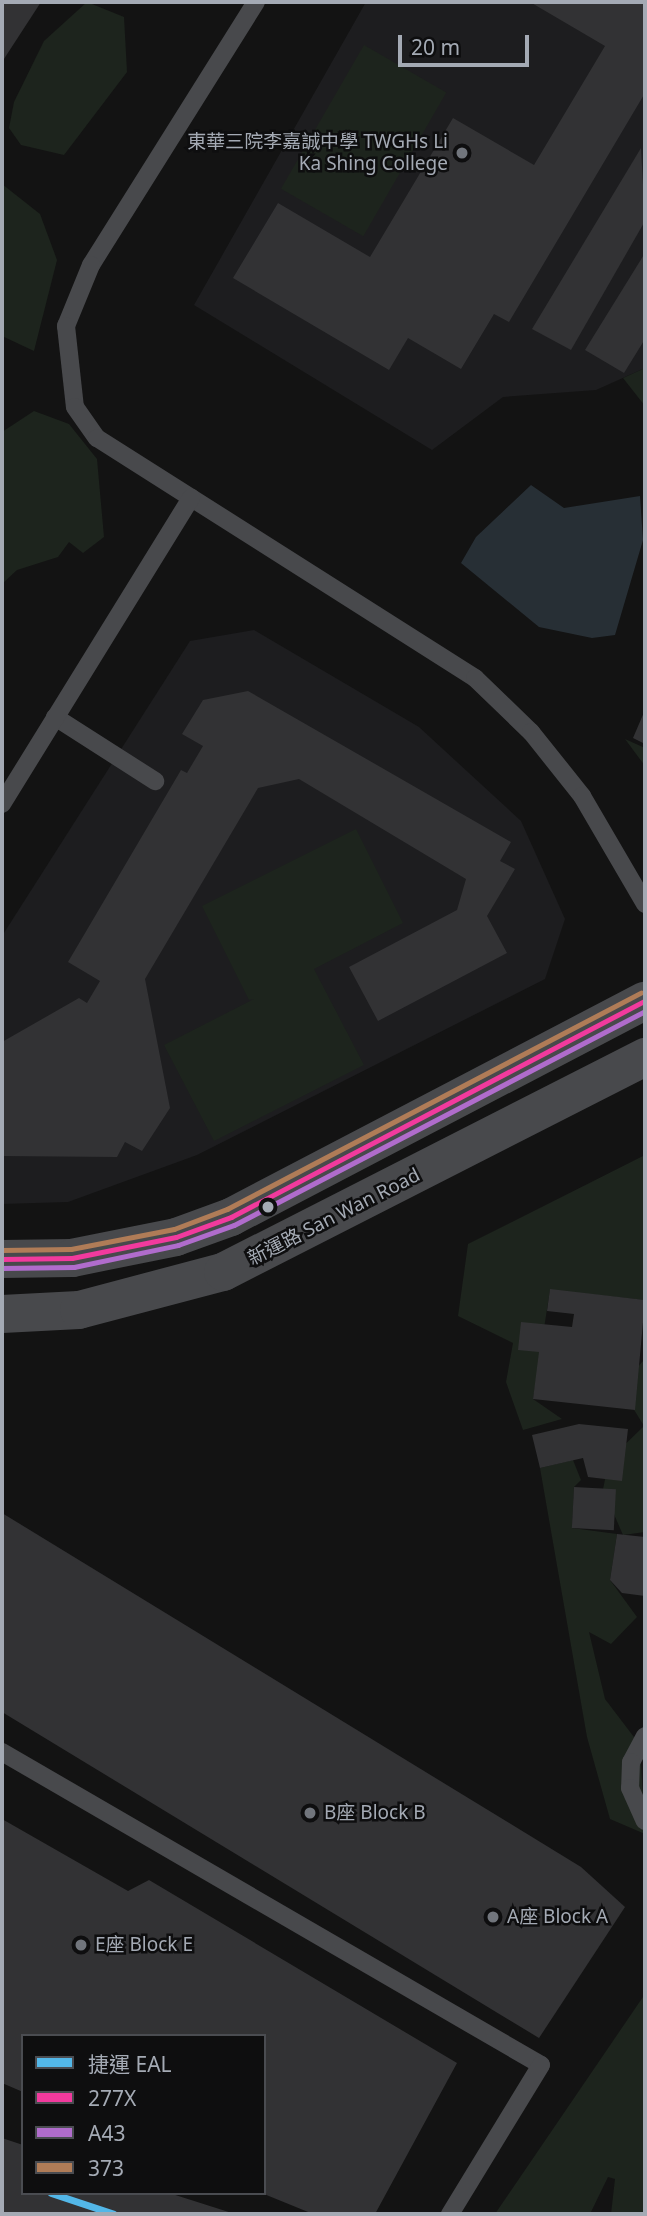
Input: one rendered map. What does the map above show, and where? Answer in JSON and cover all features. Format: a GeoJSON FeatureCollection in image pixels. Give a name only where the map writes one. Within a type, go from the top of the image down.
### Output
{"type":"FeatureCollection","features":[{"type":"Feature","properties":{"kind":"street"},"geometry":{"type":"LineString","coordinates":[[2,1259],[72,1258],[176,1237],[231,1217],[645,1001]]}},
{"type":"Feature","properties":{"kind":"street","name":"新運路 San Wan Road"},"geometry":{"type":"LineString","coordinates":[[2,1314],[79,1310],[223,1272],[645,1057]]}},
{"type":"Feature","properties":{"kind":"lane"},"geometry":{"type":"LineString","coordinates":[[256,2],[91,265],[66,326],[75,407],[97,438],[475,678],[531,732],[582,796],[645,904]]}},
{"type":"Feature","properties":{"kind":"lane"},"geometry":{"type":"LineString","coordinates":[[2,804],[191,498]]}},
{"type":"Feature","properties":{"kind":"lane"},"geometry":{"type":"LineString","coordinates":[[55,717],[155,781]]}},
{"type":"Feature","properties":{"kind":"lane"},"geometry":{"type":"LineString","coordinates":[[645,1736],[631,1762],[630,1788],[645,1821]]}},
{"type":"Feature","properties":{"kind":"lane"},"geometry":{"type":"LineString","coordinates":[[2,1752],[541,2065],[450,2214]]}},
{"type":"Feature","properties":{"kind":"shaded area"},"geometry":{"type":"Polygon","coordinates":[[[87,2],[124,17],[127,72],[64,155],[21,145],[9,128],[14,102],[44,41],[87,2]]]}},
{"type":"Feature","properties":{"kind":"shaded area","name":"東華三院李嘉誠中學 TWGHs Li Ka Shing College"},"geometry":{"type":"Polygon","coordinates":[[[366,2],[645,2],[645,368],[596,390],[503,397],[432,450],[194,305],[366,2]]]}},
{"type":"Feature","properties":{"kind":"shaded area"},"geometry":{"type":"Polygon","coordinates":[[[364,45],[446,92],[363,236],[281,189],[364,45]]]}},
{"type":"Feature","properties":{"kind":"shaded area"},"geometry":{"type":"Polygon","coordinates":[[[2,184],[40,214],[57,260],[34,351],[2,336],[2,184]]]}},
{"type":"Feature","properties":{"kind":"shaded area"},"geometry":{"type":"Polygon","coordinates":[[[645,368],[645,406],[623,378],[645,368]]]}},
{"type":"Feature","properties":{"kind":"shaded area"},"geometry":{"type":"Polygon","coordinates":[[[34,411],[69,424],[97,459],[104,537],[83,553],[69,542],[58,557],[17,570],[2,584],[2,432],[34,411]]]}},
{"type":"Feature","properties":{"kind":"shaded area"},"geometry":{"type":"Polygon","coordinates":[[[531,485],[564,508],[640,496],[643,540],[615,635],[592,638],[539,627],[461,563],[476,537],[531,485]]]}},
{"type":"Feature","properties":{"kind":"shaded area"},"geometry":{"type":"Polygon","coordinates":[[[254,630],[419,727],[521,821],[565,919],[545,979],[197,1155],[68,1202],[2,1204],[2,936],[190,641],[254,630]]]}},
{"type":"Feature","properties":{"kind":"shaded area"},"geometry":{"type":"Polygon","coordinates":[[[625,739],[645,748],[645,766],[625,739]]]}},
{"type":"Feature","properties":{"kind":"shaded area"},"geometry":{"type":"Polygon","coordinates":[[[356,829],[403,923],[314,969],[364,1065],[214,1141],[164,1045],[254,999],[249,1000],[202,906],[356,829]]]}},
{"type":"Feature","properties":{"kind":"shaded area"},"geometry":{"type":"Polygon","coordinates":[[[645,1155],[645,1300],[550,1290],[533,1399],[562,1419],[523,1430],[506,1382],[513,1343],[458,1316],[468,1244],[645,1155]]]}},
{"type":"Feature","properties":{"kind":"shaded area"},"geometry":{"type":"Polygon","coordinates":[[[645,1359],[645,1532],[623,1535],[603,1489],[609,1460],[644,1426],[625,1395],[626,1379],[645,1359]]]}},
{"type":"Feature","properties":{"kind":"shaded area"},"geometry":{"type":"Polygon","coordinates":[[[573,1460],[581,1480],[574,1487],[572,1528],[617,1534],[610,1580],[637,1617],[611,1644],[589,1632],[605,1699],[640,1745],[645,1834],[610,1819],[587,1737],[540,1468],[573,1460]]]}},
{"type":"Feature","properties":{"kind":"shaded area"},"geometry":{"type":"Polygon","coordinates":[[[645,1994],[645,2214],[611,2214],[615,2179],[608,2177],[590,2214],[495,2214],[645,1994]]]}},
{"type":"Feature","properties":{"kind":"building"},"geometry":{"type":"Polygon","coordinates":[[[2,2],[41,2],[2,62],[2,2]]]}},
{"type":"Feature","properties":{"kind":"building"},"geometry":{"type":"Polygon","coordinates":[[[530,2],[645,2],[645,93],[509,322],[494,314],[461,369],[408,338],[389,370],[233,278],[278,203],[370,257],[453,118],[534,165],[605,46],[530,2]]]}},
{"type":"Feature","properties":{"kind":"building"},"geometry":{"type":"Polygon","coordinates":[[[641,148],[645,221],[571,350],[532,329],[641,148]]]}},
{"type":"Feature","properties":{"kind":"building"},"geometry":{"type":"Polygon","coordinates":[[[645,253],[645,339],[624,373],[585,350],[645,253]]]}},
{"type":"Feature","properties":{"kind":"building"},"geometry":{"type":"Polygon","coordinates":[[[248,691],[511,842],[500,861],[515,869],[487,916],[507,953],[378,1021],[349,967],[457,910],[466,879],[299,779],[258,788],[145,979],[170,1108],[142,1151],[125,1142],[117,1157],[2,1156],[2,1042],[79,998],[87,1003],[100,981],[68,962],[181,770],[187,773],[203,746],[182,734],[203,700],[248,691]]]}},
{"type":"Feature","properties":{"kind":"building"},"geometry":{"type":"Polygon","coordinates":[[[645,710],[645,744],[633,738],[645,710]]]}},
{"type":"Feature","properties":{"kind":"building"},"geometry":{"type":"Polygon","coordinates":[[[550,1289],[645,1300],[635,1410],[533,1399],[539,1352],[518,1350],[521,1322],[572,1327],[574,1314],[547,1311],[550,1289]]]}},
{"type":"Feature","properties":{"kind":"building"},"geometry":{"type":"Polygon","coordinates":[[[579,1424],[628,1429],[622,1481],[588,1477],[583,1458],[540,1468],[532,1435],[579,1424]]]}},
{"type":"Feature","properties":{"kind":"building"},"geometry":{"type":"Polygon","coordinates":[[[574,1487],[616,1489],[614,1530],[572,1528],[574,1487]]]}},
{"type":"Feature","properties":{"kind":"building"},"geometry":{"type":"Polygon","coordinates":[[[2,1513],[581,1867],[625,1907],[539,2038],[2,1712],[2,1513]]]}},
{"type":"Feature","properties":{"kind":"building"},"geometry":{"type":"Polygon","coordinates":[[[617,1534],[645,1537],[645,1596],[622,1593],[610,1580],[617,1534]]]}},
{"type":"Feature","properties":{"kind":"building"},"geometry":{"type":"Polygon","coordinates":[[[2,1819],[128,1891],[149,1880],[457,2063],[375,2214],[313,2214],[266,2195],[266,2034],[21,2034],[21,2091],[2,2083],[2,1819]]]}},
{"type":"Feature","properties":{"kind":"building"},"geometry":{"type":"Polygon","coordinates":[[[2,2138],[21,2144],[21,2195],[175,2195],[235,2214],[2,2214],[2,2138]]]}},
{"type":"Feature","properties":{"kind":"metro line","name":"EAL"},"geometry":{"type":"LineString","coordinates":[[57,2195],[114,2214]]}},
{"type":"Feature","properties":{"kind":"transit line","name":"373"},"geometry":{"type":"LineString","coordinates":[[2,1250],[71,1249],[174,1229],[227,1209],[641,993]]}},
{"type":"Feature","properties":{"kind":"transit line","name":"277X"},"geometry":{"type":"LineString","coordinates":[[2,1259],[72,1258],[176,1237],[231,1217],[645,1001]]}},
{"type":"Feature","properties":{"kind":"transit line","name":"A43"},"geometry":{"type":"LineString","coordinates":[[2,1268],[74,1267],[178,1245],[234,1225],[645,1011]]}},
{"type":"Feature","properties":{"kind":"place","name":"東華三院李嘉誠中學 TWGHs Li Ka Shing College"},"geometry":{"type":"Point","coordinates":[462,153]}},
{"type":"Feature","properties":{"kind":"place","name":"B座 Block B"},"geometry":{"type":"Point","coordinates":[310,1813]}},
{"type":"Feature","properties":{"kind":"place","name":"A座 Block A"},"geometry":{"type":"Point","coordinates":[493,1917]}},
{"type":"Feature","properties":{"kind":"place","name":"E座 Block E"},"geometry":{"type":"Point","coordinates":[81,1945]}}]}
